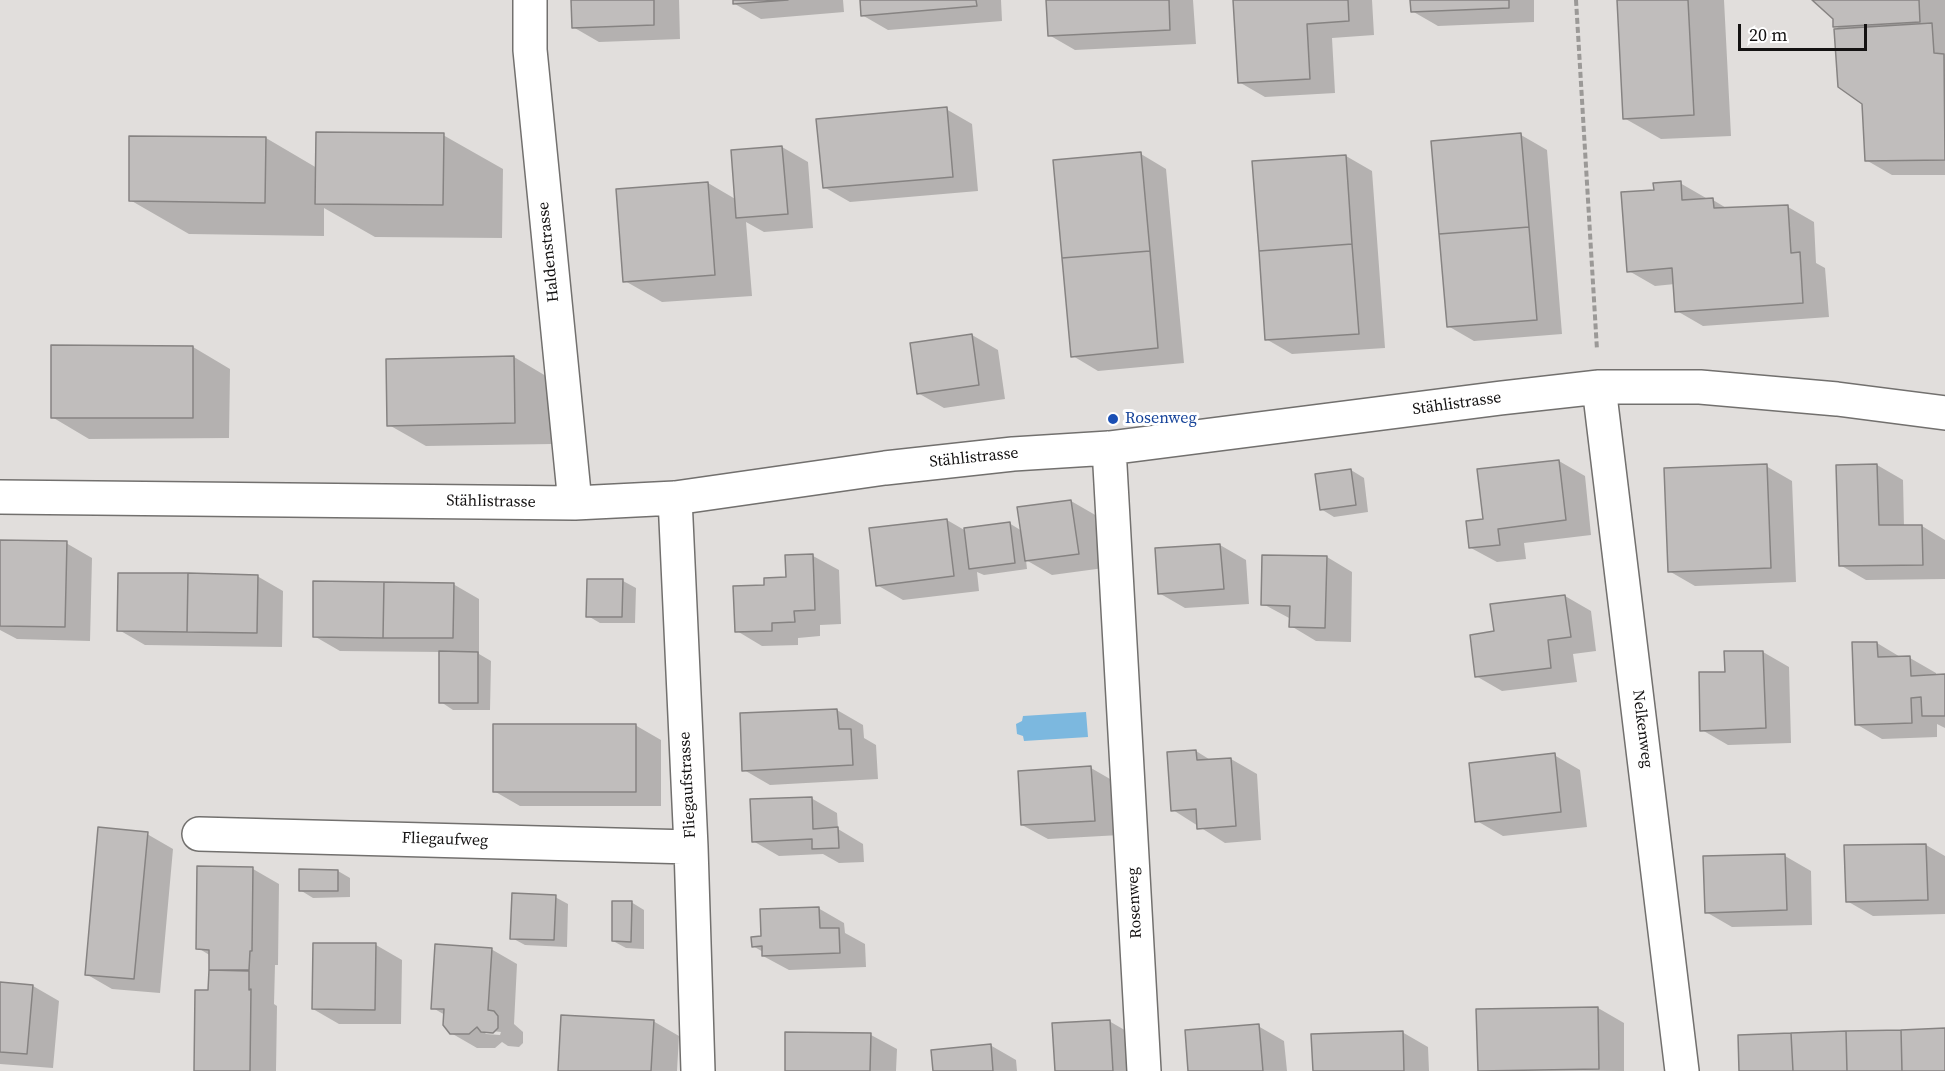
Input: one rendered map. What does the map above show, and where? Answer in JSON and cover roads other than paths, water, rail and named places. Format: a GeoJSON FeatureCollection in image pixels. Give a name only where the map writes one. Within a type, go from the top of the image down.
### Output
{"type":"FeatureCollection","features":[{"type":"Feature","properties":{"kind":"street","name":"Haldenstrasse"},"geometry":{"type":"LineString","coordinates":[[530,0],[531,61],[575,503]]}},
{"type":"Feature","properties":{"kind":"street","name":"Stählistrasse"},"geometry":{"type":"LineString","coordinates":[[0,497],[575,503],[675,498],[885,468],[1013,454],[1109,448],[1599,387],[1700,387],[1837,399],[1945,413]]}},
{"type":"Feature","properties":{"kind":"street","name":"Nelkenweg"},"geometry":{"type":"LineString","coordinates":[[1599,387],[1682,1071]]}},
{"type":"Feature","properties":{"kind":"street","name":"Rosenweg"},"geometry":{"type":"LineString","coordinates":[[1109,448],[1144,1071]]}},
{"type":"Feature","properties":{"kind":"street","name":"Fliegaufstrasse"},"geometry":{"type":"LineString","coordinates":[[675,498],[691,847],[698,1071]]}},
{"type":"Feature","properties":{"kind":"street","name":"Fliegaufweg"},"geometry":{"type":"LineString","coordinates":[[199,834],[691,847]]}},
{"type":"Feature","properties":{"kind":"water"},"geometry":{"type":"Polygon","coordinates":[[[1086,712],[1088,737],[1024,741],[1023,736],[1017,734],[1016,724],[1022,721],[1023,716],[1086,712]]]}},
{"type":"Feature","properties":{"kind":"place","name":"Rosenweg"},"geometry":{"type":"Point","coordinates":[1113,419]}}]}
